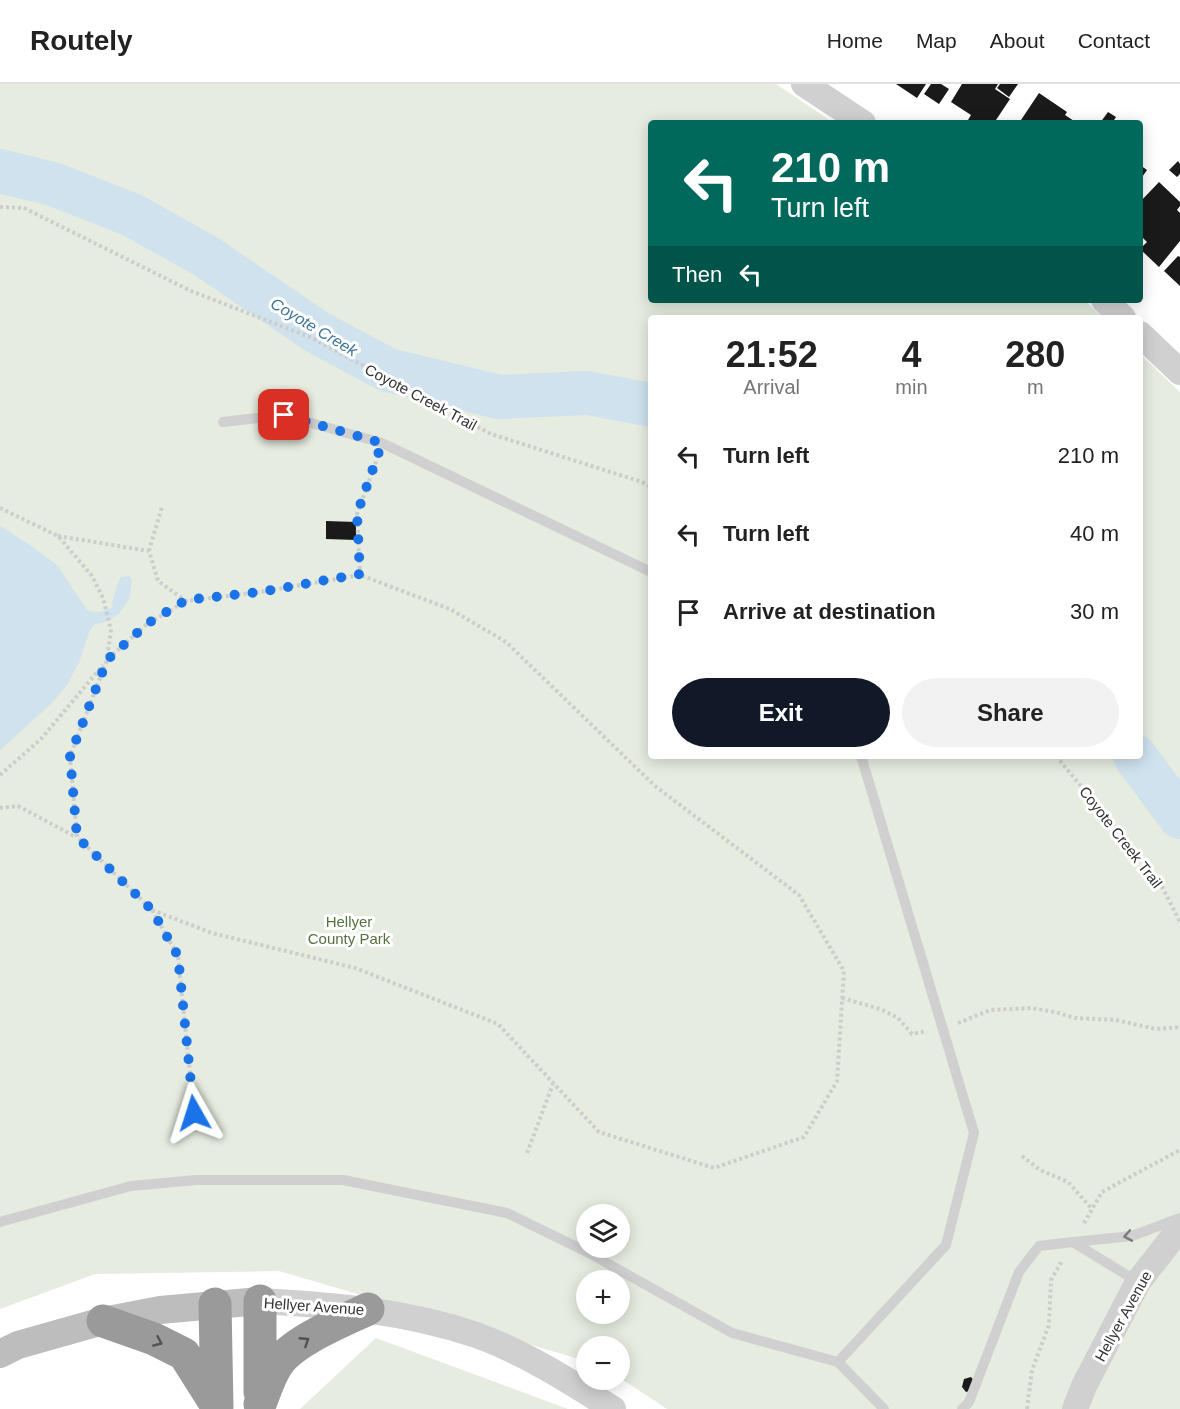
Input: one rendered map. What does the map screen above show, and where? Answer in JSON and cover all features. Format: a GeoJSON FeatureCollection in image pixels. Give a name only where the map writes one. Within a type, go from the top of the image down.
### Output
{"type":"FeatureCollection","features":[{"type":"Feature","properties":{"kind":"highway"},"geometry":{"type":"LineString","coordinates":[[260,1301],[260,1407]]}},
{"type":"Feature","properties":{"kind":"highway"},"geometry":{"type":"LineString","coordinates":[[215,1304],[217,1407]]}},
{"type":"Feature","properties":{"kind":"highway"},"geometry":{"type":"LineString","coordinates":[[260,1407],[277,1364],[294,1348],[320,1332],[368,1309]]}},
{"type":"Feature","properties":{"kind":"highway"},"geometry":{"type":"LineString","coordinates":[[103,1322],[154,1340],[184,1354],[217,1407]]}},
{"type":"Feature","properties":{"kind":"main road","name":"Hellyer Avenue"},"geometry":{"type":"LineString","coordinates":[[0,1354],[18,1345],[103,1322],[160,1310],[260,1301]]}},
{"type":"Feature","properties":{"kind":"street"},"geometry":{"type":"LineString","coordinates":[[804,84],[858,120]]}},
{"type":"Feature","properties":{"kind":"street"},"geometry":{"type":"LineString","coordinates":[[1107,303],[1120,315]]}},
{"type":"Feature","properties":{"kind":"street"},"geometry":{"type":"LineString","coordinates":[[1143,337],[1180,372]]}},
{"type":"Feature","properties":{"kind":"street","name":"Hellyer Avenue"},"geometry":{"type":"LineString","coordinates":[[1075,1409],[1084,1386],[1138,1282],[1180,1228]]}},
{"type":"Feature","properties":{"kind":"street","name":"Hellyer Avenue"},"geometry":{"type":"LineString","coordinates":[[260,1301],[368,1309],[477,1336],[537,1363],[613,1409]]}},
{"type":"Feature","properties":{"kind":"lane"},"geometry":{"type":"LineString","coordinates":[[223,422],[284,415],[382,443],[648,571]]}},
{"type":"Feature","properties":{"kind":"lane"},"geometry":{"type":"LineString","coordinates":[[838,1362],[946,1245],[974,1133],[862,759]]}},
{"type":"Feature","properties":{"kind":"lane"},"geometry":{"type":"LineString","coordinates":[[0,1222],[131,1186],[196,1180],[343,1180],[507,1213],[590,1253],[732,1333],[838,1362],[884,1409]]}},
{"type":"Feature","properties":{"kind":"lane"},"geometry":{"type":"LineString","coordinates":[[962,1409],[969,1402],[1019,1272],[1039,1246],[1132,1236],[1180,1218]]}},
{"type":"Feature","properties":{"kind":"lane"},"geometry":{"type":"LineString","coordinates":[[1073,1242],[1138,1282]]}},
{"type":"Feature","properties":{"kind":"path","name":"Coyote Creek Trail"},"geometry":{"type":"LineString","coordinates":[[0,207],[24,208],[191,291],[312,339],[491,434],[648,485]]}},
{"type":"Feature","properties":{"kind":"path"},"geometry":{"type":"LineString","coordinates":[[360,574],[357,514],[382,443]]}},
{"type":"Feature","properties":{"kind":"path"},"geometry":{"type":"LineString","coordinates":[[162,507],[150,552],[158,581],[186,600]]}},
{"type":"Feature","properties":{"kind":"path"},"geometry":{"type":"LineString","coordinates":[[0,508],[58,536],[150,552]]}},
{"type":"Feature","properties":{"kind":"path"},"geometry":{"type":"LineString","coordinates":[[58,536],[92,576],[103,598],[111,630],[107,660],[70,756],[77,837]]}},
{"type":"Feature","properties":{"kind":"path"},"geometry":{"type":"LineString","coordinates":[[0,775],[41,739],[107,660],[147,624],[186,600],[260,592],[360,574],[450,609],[506,642],[655,786],[799,895],[844,971],[837,1081],[804,1137],[714,1168],[599,1132],[498,1024],[355,968],[212,933],[152,910]]}},
{"type":"Feature","properties":{"kind":"path","name":"Coyote Creek Trail"},"geometry":{"type":"LineString","coordinates":[[1058,759],[1158,879],[1180,922]]}},
{"type":"Feature","properties":{"kind":"path"},"geometry":{"type":"LineString","coordinates":[[0,808],[18,806],[77,837],[152,910],[178,956],[194,1113]]}},
{"type":"Feature","properties":{"kind":"path"},"geometry":{"type":"LineString","coordinates":[[842,998],[880,1009],[898,1018],[912,1034],[972,1018],[990,1010],[1006,1008],[1031,1008],[1075,1018],[1116,1020],[1156,1029],[1180,1027]]}},
{"type":"Feature","properties":{"kind":"path"},"geometry":{"type":"LineString","coordinates":[[527,1153],[553,1084]]}},
{"type":"Feature","properties":{"kind":"path"},"geometry":{"type":"LineString","coordinates":[[1022,1156],[1040,1170],[1068,1182],[1092,1209]]}},
{"type":"Feature","properties":{"kind":"green space","name":"Hellyer County Park"},"geometry":{"type":"Polygon","coordinates":[[[0,84],[776,84],[830,120],[648,120],[648,303],[1087,303],[1100,315],[648,315],[648,759],[1143,759],[1143,357],[1180,392],[1180,1409],[667,1409],[630,1385],[630,1336],[576,1336],[576,1358],[279,1271],[95,1274],[0,1309],[0,84]]]}},
{"type":"Feature","properties":{"kind":"green space"},"geometry":{"type":"Polygon","coordinates":[[[376,1338],[568,1409],[300,1409],[376,1338]]]}},
{"type":"Feature","properties":{"kind":"water"},"geometry":{"type":"Polygon","coordinates":[[[0,526],[57,565],[87,610],[100,612],[113,607],[112,602],[120,577],[129,576],[132,581],[129,599],[119,614],[108,621],[94,625],[90,630],[79,662],[67,685],[51,704],[0,750],[0,526]]]}},
{"type":"Feature","properties":{"kind":"building"},"geometry":{"type":"Polygon","coordinates":[[[896,84],[926,84],[917,98],[896,84]]]}},
{"type":"Feature","properties":{"kind":"building"},"geometry":{"type":"Polygon","coordinates":[[[931,84],[941,84],[949,89],[939,104],[924,94],[931,84]]]}},
{"type":"Feature","properties":{"kind":"building"},"geometry":{"type":"Polygon","coordinates":[[[962,84],[998,84],[995,89],[1010,99],[996,120],[968,120],[971,115],[951,102],[962,84]]]}},
{"type":"Feature","properties":{"kind":"building"},"geometry":{"type":"Polygon","coordinates":[[[1000,84],[1018,84],[1009,97],[997,88],[1000,84]]]}},
{"type":"Feature","properties":{"kind":"building"},"geometry":{"type":"Polygon","coordinates":[[[1039,93],[1067,112],[1065,115],[1072,120],[1021,120],[1039,93]]]}},
{"type":"Feature","properties":{"kind":"building"},"geometry":{"type":"Polygon","coordinates":[[[1108,112],[1116,117],[1114,120],[1102,120],[1108,112]]]}},
{"type":"Feature","properties":{"kind":"building"},"geometry":{"type":"Polygon","coordinates":[[[1178,161],[1180,174],[1177,177],[1169,170],[1178,161]]]}},
{"type":"Feature","properties":{"kind":"building"},"geometry":{"type":"Polygon","coordinates":[[[1159,182],[1180,202],[1177,210],[1180,213],[1180,241],[1159,267],[1143,252],[1143,246],[1147,242],[1143,238],[1143,199],[1159,182]]]}},
{"type":"Feature","properties":{"kind":"building"},"geometry":{"type":"Polygon","coordinates":[[[1178,256],[1180,257],[1180,286],[1164,271],[1178,256]]]}},
{"type":"Feature","properties":{"kind":"building"},"geometry":{"type":"Polygon","coordinates":[[[326,521],[356,522],[356,540],[326,539],[326,521]]]}},
{"type":"Feature","properties":{"kind":"building"},"geometry":{"type":"Polygon","coordinates":[[[971,1377],[975,1382],[973,1390],[966,1392],[962,1387],[964,1379],[971,1377]]]}},
{"type":"Feature","properties":{"kind":"waterway","name":"Coyote Creek"},"geometry":{"type":"LineString","coordinates":[[0,171],[53,184],[132,215],[207,257],[317,332],[388,370],[499,397],[587,393],[648,404]]}},
{"type":"Feature","properties":{"kind":"waterway","name":"Coyote Creek"},"geometry":{"type":"LineString","coordinates":[[1137,759],[1180,817]]}},
{"type":"Feature","properties":{"kind":"route"},"geometry":{"type":"LineString","coordinates":[[194,1113],[178,956],[152,910],[77,837],[70,756],[107,660],[147,624],[186,600],[260,592],[360,574],[357,514],[382,443],[284,415]]}}]}
